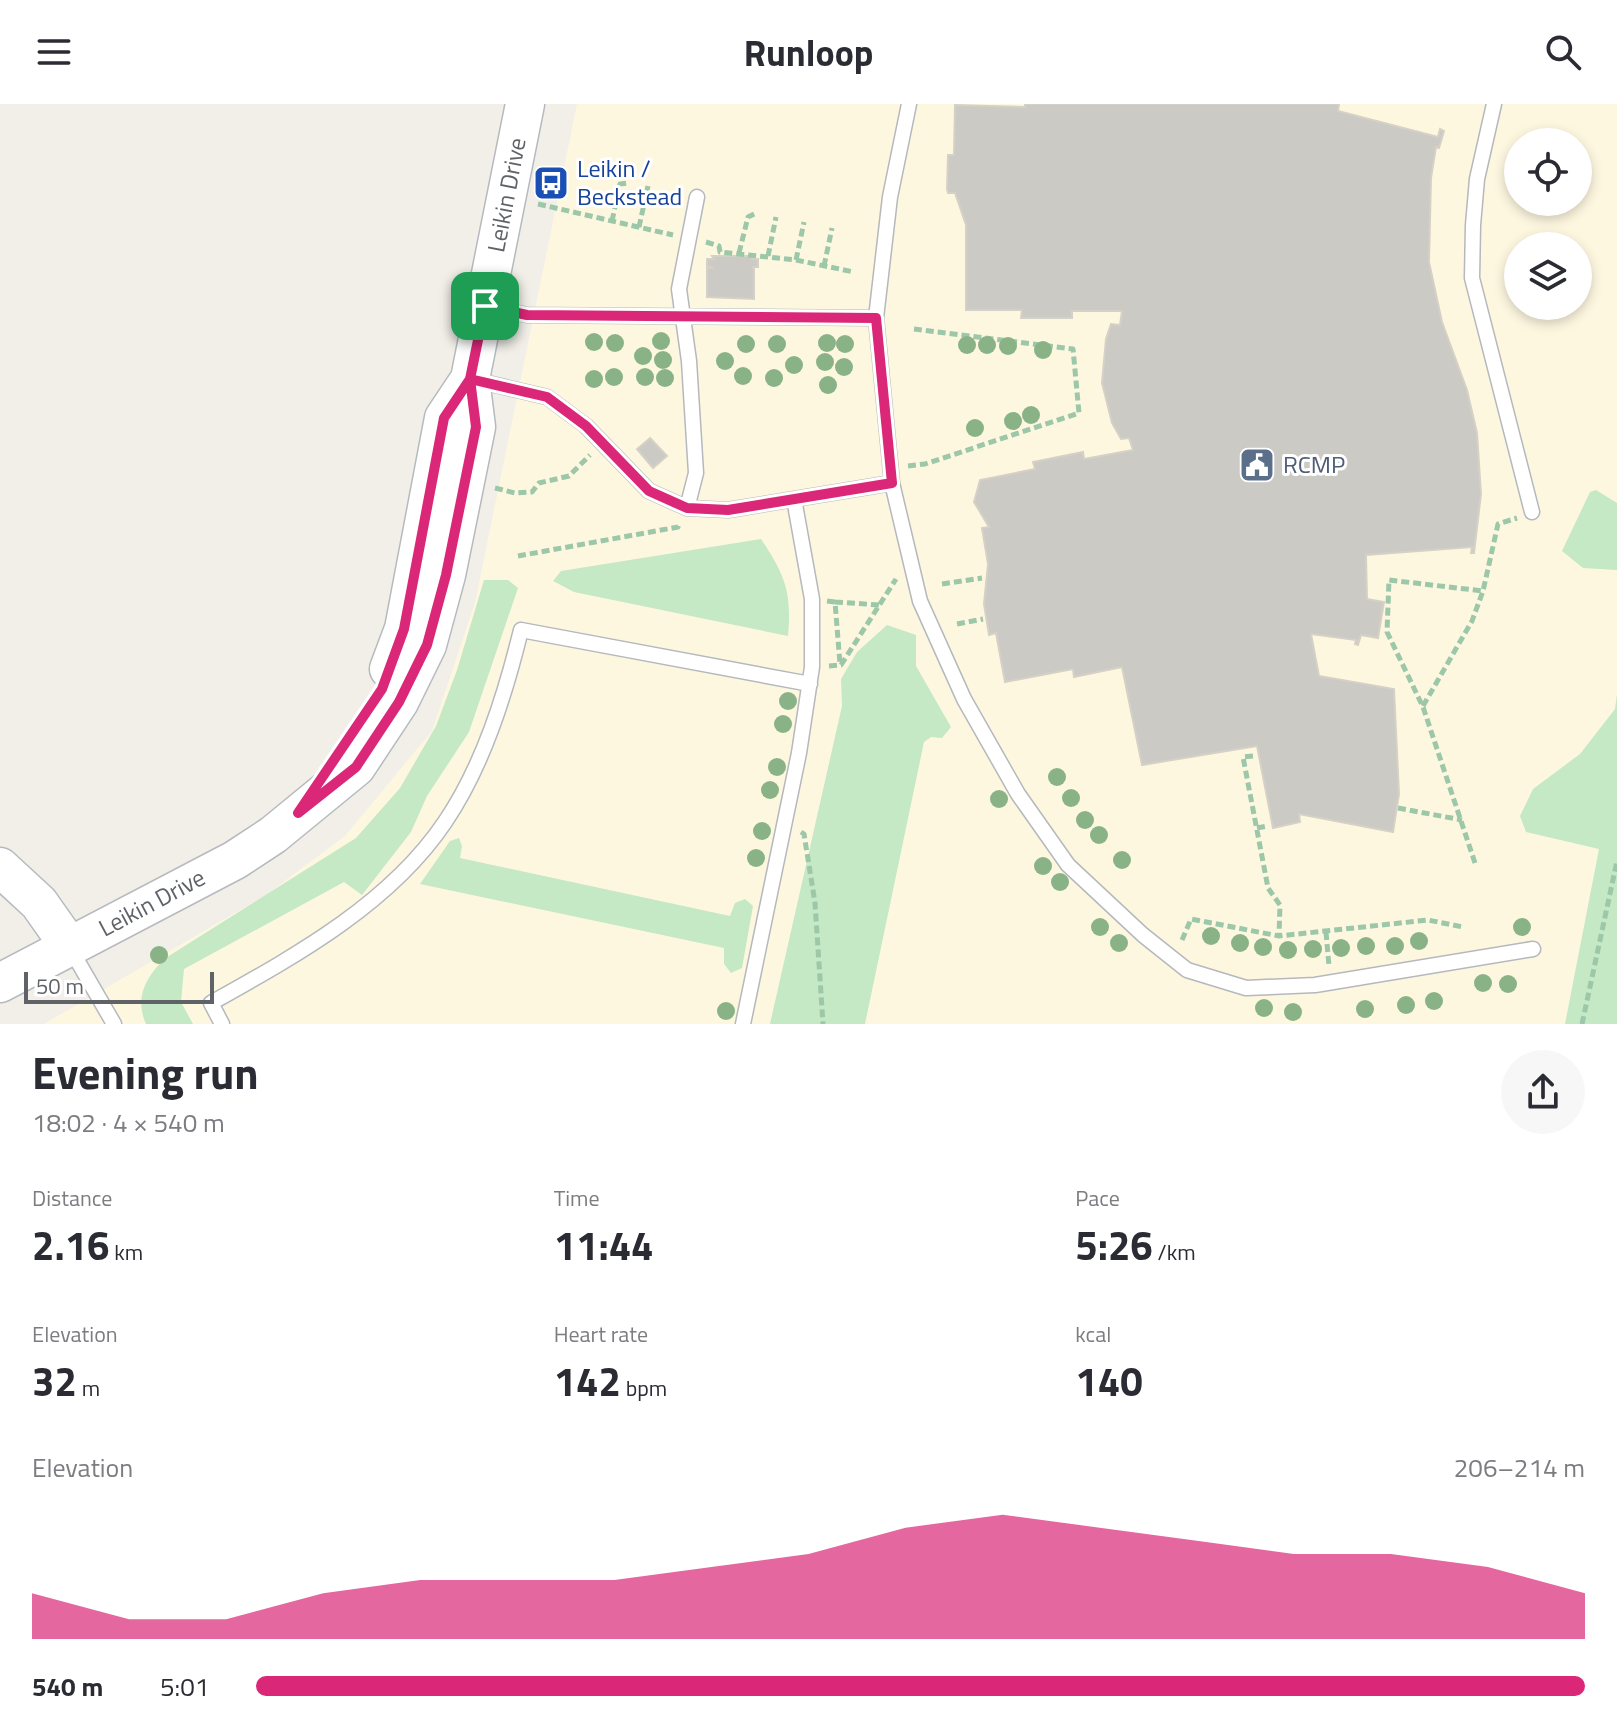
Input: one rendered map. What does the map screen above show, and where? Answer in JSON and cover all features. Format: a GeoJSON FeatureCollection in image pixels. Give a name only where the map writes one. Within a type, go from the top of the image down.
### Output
{"type":"FeatureCollection","features":[{"type":"Feature","properties":{"kind":"street","name":"Leikin Drive"},"geometry":{"type":"LineString","coordinates":[[0,983],[235,860],[273,835],[356,767],[399,702],[419,665],[446,575],[476,427],[470,379],[525,104]]}},
{"type":"Feature","properties":{"kind":"street"},"geometry":{"type":"LineString","coordinates":[[0,867],[39,903],[70,947]]}},
{"type":"Feature","properties":{"kind":"lane"},"geometry":{"type":"LineString","coordinates":[[909,104],[890,197],[876,318],[891,475],[920,601],[964,699],[1018,794],[1068,865],[1143,935],[1187,970],[1246,988],[1331,983],[1533,949]]}},
{"type":"Feature","properties":{"kind":"lane"},"geometry":{"type":"LineString","coordinates":[[1494,104],[1477,179],[1472,278],[1532,512]]}},
{"type":"Feature","properties":{"kind":"lane"},"geometry":{"type":"LineString","coordinates":[[687,508],[696,473],[679,289],[697,197]]}},
{"type":"Feature","properties":{"kind":"lane"},"geometry":{"type":"LineString","coordinates":[[485,306],[527,315],[876,318]]}},
{"type":"Feature","properties":{"kind":"lane"},"geometry":{"type":"LineString","coordinates":[[470,379],[547,397],[567,409],[649,491],[687,508],[728,510],[794,499],[891,475]]}},
{"type":"Feature","properties":{"kind":"lane"},"geometry":{"type":"LineString","coordinates":[[743,1024],[785,823],[812,667],[812,599],[794,499]]}},
{"type":"Feature","properties":{"kind":"lane"},"geometry":{"type":"LineString","coordinates":[[222,1024],[211,1003],[352,916],[404,870],[443,825],[469,781],[491,729],[521,630],[810,684]]}},
{"type":"Feature","properties":{"kind":"lane"},"geometry":{"type":"LineString","coordinates":[[70,947],[114,1024]]}},
{"type":"Feature","properties":{"kind":"path"},"geometry":{"type":"LineString","coordinates":[[612,221],[620,184],[628,183]]}},
{"type":"Feature","properties":{"kind":"path"},"geometry":{"type":"LineString","coordinates":[[639,227],[648,186]]}},
{"type":"Feature","properties":{"kind":"path"},"geometry":{"type":"LineString","coordinates":[[538,204],[689,238],[719,246],[720,252],[796,260],[854,272]]}},
{"type":"Feature","properties":{"kind":"path"},"geometry":{"type":"LineString","coordinates":[[739,253],[748,217],[756,213]]}},
{"type":"Feature","properties":{"kind":"path"},"geometry":{"type":"LineString","coordinates":[[768,256],[776,217]]}},
{"type":"Feature","properties":{"kind":"path"},"geometry":{"type":"LineString","coordinates":[[796,260],[804,222]]}},
{"type":"Feature","properties":{"kind":"path"},"geometry":{"type":"LineString","coordinates":[[824,266],[832,228]]}},
{"type":"Feature","properties":{"kind":"path"},"geometry":{"type":"LineString","coordinates":[[891,475],[1079,413],[1073,349],[914,329]]}},
{"type":"Feature","properties":{"kind":"path"},"geometry":{"type":"LineString","coordinates":[[490,487],[515,493],[532,492],[539,483],[569,476],[603,443]]}},
{"type":"Feature","properties":{"kind":"path"},"geometry":{"type":"LineString","coordinates":[[518,556],[678,527],[687,508]]}},
{"type":"Feature","properties":{"kind":"path"},"geometry":{"type":"LineString","coordinates":[[1423,707],[1472,621],[1483,591],[1498,524],[1532,512]]}},
{"type":"Feature","properties":{"kind":"path"},"geometry":{"type":"LineString","coordinates":[[942,584],[982,578]]}},
{"type":"Feature","properties":{"kind":"path"},"geometry":{"type":"LineString","coordinates":[[812,667],[841,665],[896,579]]}},
{"type":"Feature","properties":{"kind":"path"},"geometry":{"type":"LineString","coordinates":[[1475,863],[1423,707],[1387,632],[1389,580],[1483,591]]}},
{"type":"Feature","properties":{"kind":"path"},"geometry":{"type":"LineString","coordinates":[[835,602],[880,605]]}},
{"type":"Feature","properties":{"kind":"path"},"geometry":{"type":"LineString","coordinates":[[957,624],[983,619]]}},
{"type":"Feature","properties":{"kind":"path"},"geometry":{"type":"LineString","coordinates":[[1253,756],[1243,757],[1268,888],[1280,905],[1279,936]]}},
{"type":"Feature","properties":{"kind":"path"},"geometry":{"type":"LineString","coordinates":[[1398,808],[1462,820]]}},
{"type":"Feature","properties":{"kind":"path"},"geometry":{"type":"LineString","coordinates":[[785,823],[804,834],[815,903],[823,1024]]}},
{"type":"Feature","properties":{"kind":"path"},"geometry":{"type":"LineString","coordinates":[[1257,828],[1267,826]]}},
{"type":"Feature","properties":{"kind":"path"},"geometry":{"type":"LineString","coordinates":[[1582,1024],[1617,861]]}},
{"type":"Feature","properties":{"kind":"path"},"geometry":{"type":"LineString","coordinates":[[1182,940],[1191,919],[1279,936],[1428,920],[1463,927]]}},
{"type":"Feature","properties":{"kind":"path"},"geometry":{"type":"LineString","coordinates":[[1326,932],[1331,983]]}},
{"type":"Feature","properties":{"kind":"shaded area","name":"RCMP"},"geometry":{"type":"Polygon","coordinates":[[[577,104],[1617,104],[1617,1024],[44,1024],[266,895],[345,836],[432,731],[475,603],[577,104]]]}},
{"type":"Feature","properties":{"kind":"green space"},"geometry":{"type":"Polygon","coordinates":[[[1596,490],[1617,503],[1617,570],[1583,568],[1562,551],[1590,492],[1596,490]]]}},
{"type":"Feature","properties":{"kind":"green space"},"geometry":{"type":"Polygon","coordinates":[[[761,539],[785,584],[789,607],[788,636],[574,592],[553,581],[561,571],[761,539]]]}},
{"type":"Feature","properties":{"kind":"green space"},"geometry":{"type":"Polygon","coordinates":[[[484,580],[508,580],[518,588],[469,732],[427,796],[411,832],[362,895],[344,882],[184,969],[181,1002],[193,1024],[146,1024],[141,1005],[144,988],[164,959],[356,838],[400,788],[436,726],[457,670],[484,580]]]}},
{"type":"Feature","properties":{"kind":"green space"},"geometry":{"type":"Polygon","coordinates":[[[887,625],[916,635],[916,666],[951,727],[942,738],[931,737],[924,742],[865,1024],[770,1024],[842,706],[841,679],[857,652],[887,625]]]}},
{"type":"Feature","properties":{"kind":"green space"},"geometry":{"type":"Polygon","coordinates":[[[1617,694],[1617,1024],[1565,1024],[1599,849],[1526,832],[1520,816],[1533,789],[1580,754],[1615,709],[1617,694]]]}},
{"type":"Feature","properties":{"kind":"green space"},"geometry":{"type":"Polygon","coordinates":[[[459,838],[462,846],[460,858],[730,916],[735,903],[745,899],[753,906],[742,968],[731,973],[724,964],[724,948],[420,884],[450,841],[459,838]]]}},
{"type":"Feature","properties":{"kind":"building","name":"RCMP"},"geometry":{"type":"Polygon","coordinates":[[[1025,104],[1339,104],[1338,111],[1438,137],[1440,129],[1444,131],[1439,148],[1436,147],[1431,178],[1429,262],[1442,322],[1467,390],[1477,433],[1481,494],[1474,553],[1471,553],[1472,547],[1366,555],[1367,599],[1384,602],[1378,638],[1361,635],[1358,645],[1355,644],[1356,640],[1311,634],[1319,676],[1394,689],[1399,794],[1393,832],[1299,814],[1300,822],[1273,828],[1257,746],[1142,765],[1122,667],[1074,677],[1073,669],[1005,682],[996,633],[989,635],[984,604],[988,564],[982,528],[989,527],[974,502],[980,480],[1035,469],[1033,462],[1083,452],[1084,459],[1133,450],[1129,438],[1121,439],[1112,423],[1102,383],[1106,339],[1111,324],[1120,325],[1122,311],[1072,311],[1072,318],[1021,318],[1022,310],[966,310],[966,225],[955,193],[948,193],[947,189],[948,155],[954,155],[955,105],[1025,107],[1025,104]]]}},
{"type":"Feature","properties":{"kind":"building"},"geometry":{"type":"Polygon","coordinates":[[[712,256],[753,256],[752,259],[758,259],[758,267],[752,267],[754,299],[707,297],[707,268],[713,268],[707,266],[707,259],[714,259],[712,256]]]}},
{"type":"Feature","properties":{"kind":"building"},"geometry":{"type":"Polygon","coordinates":[[[650,438],[667,456],[653,468],[637,449],[650,438]]]}},
{"type":"Feature","properties":{"kind":"place","name":"Leikin / Beckstead"},"geometry":{"type":"Point","coordinates":[551,183]}},
{"type":"Feature","properties":{"kind":"place","name":"RCMP"},"geometry":{"type":"Point","coordinates":[1257,465]}},
{"type":"Feature","properties":{"kind":"route"},"geometry":{"type":"LineString","coordinates":[[485,306],[470,379],[476,427],[446,575],[427,645],[415,675],[356,767],[298,813],[382,689],[404,629],[444,418],[470,379],[547,397],[586,426],[649,491],[687,508],[728,510],[892,483],[876,318],[527,315],[485,306]]}}]}
